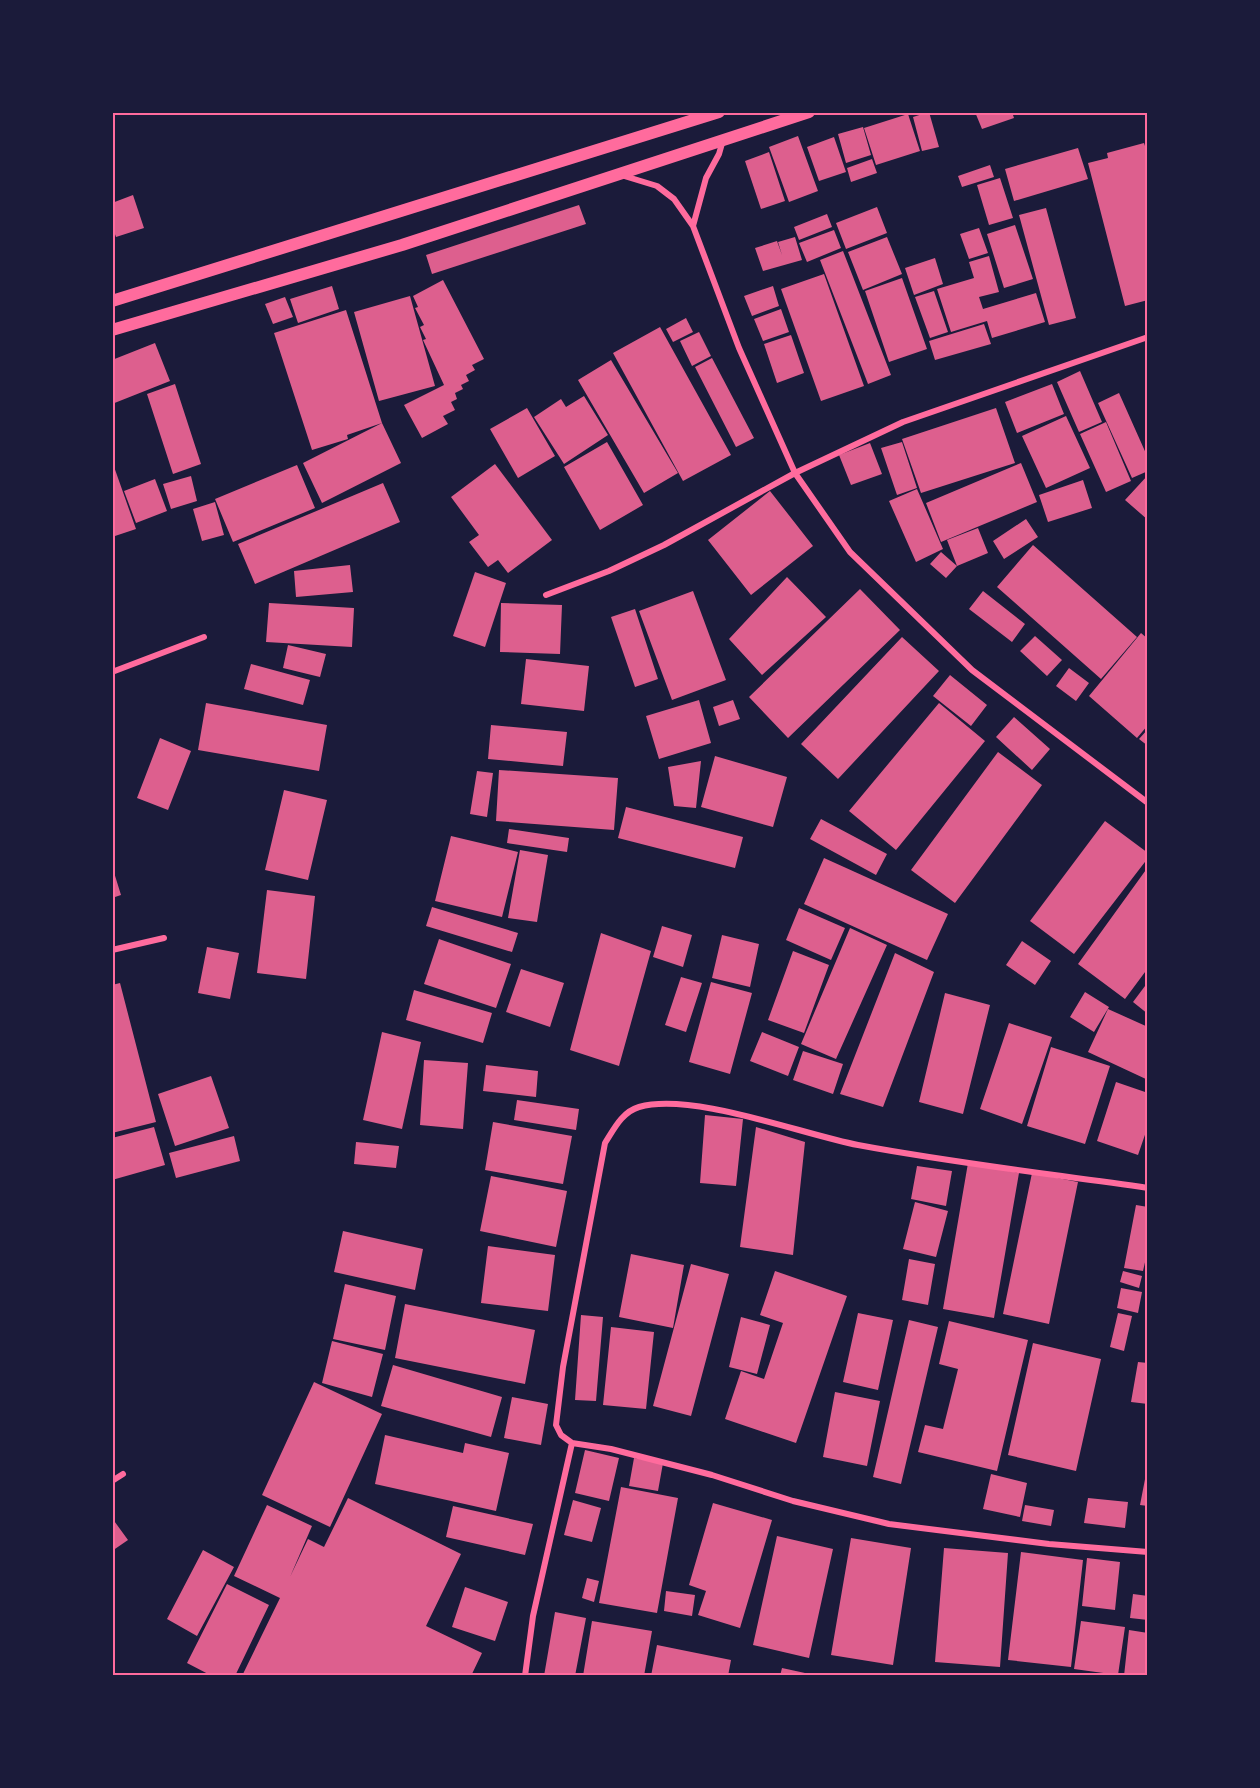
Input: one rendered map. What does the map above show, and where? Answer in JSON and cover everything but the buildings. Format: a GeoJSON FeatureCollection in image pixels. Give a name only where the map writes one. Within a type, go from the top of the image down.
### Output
{"type":"FeatureCollection","features":[{"type":"Feature","properties":{"kind":"main road"},"geometry":{"type":"LineString","coordinates":[[112,301],[719,112]]}},
{"type":"Feature","properties":{"kind":"main road"},"geometry":{"type":"LineString","coordinates":[[112,330],[402,245],[809,112]]}},
{"type":"Feature","properties":{"kind":"street"},"geometry":{"type":"LineString","coordinates":[[693,226],[706,178],[719,154],[723,140]]}},
{"type":"Feature","properties":{"kind":"street"},"geometry":{"type":"LineString","coordinates":[[619,175],[657,186],[674,200],[693,226],[739,348],[795,473],[850,552],[972,670],[1148,803]]}},
{"type":"Feature","properties":{"kind":"street"},"geometry":{"type":"LineString","coordinates":[[546,595],[609,571],[664,546],[795,473],[903,422],[1148,337]]}},
{"type":"Feature","properties":{"kind":"street"},"geometry":{"type":"LineString","coordinates":[[112,672],[204,637]]}},
{"type":"Feature","properties":{"kind":"street"},"geometry":{"type":"LineString","coordinates":[[112,950],[164,938]]}},
{"type":"Feature","properties":{"kind":"street"},"geometry":{"type":"LineString","coordinates":[[1148,1188],[858,1144],[720,1111],[664,1104],[638,1107],[620,1119],[605,1143],[564,1367],[556,1425],[561,1435],[572,1443],[611,1449],[712,1475],[794,1501],[889,1524],[1048,1544],[1148,1552]]}},
{"type":"Feature","properties":{"kind":"street"},"geometry":{"type":"LineString","coordinates":[[525,1676],[533,1616],[572,1443]]}},
{"type":"Feature","properties":{"kind":"street"},"geometry":{"type":"LineString","coordinates":[[112,1481],[123,1474]]}}]}
